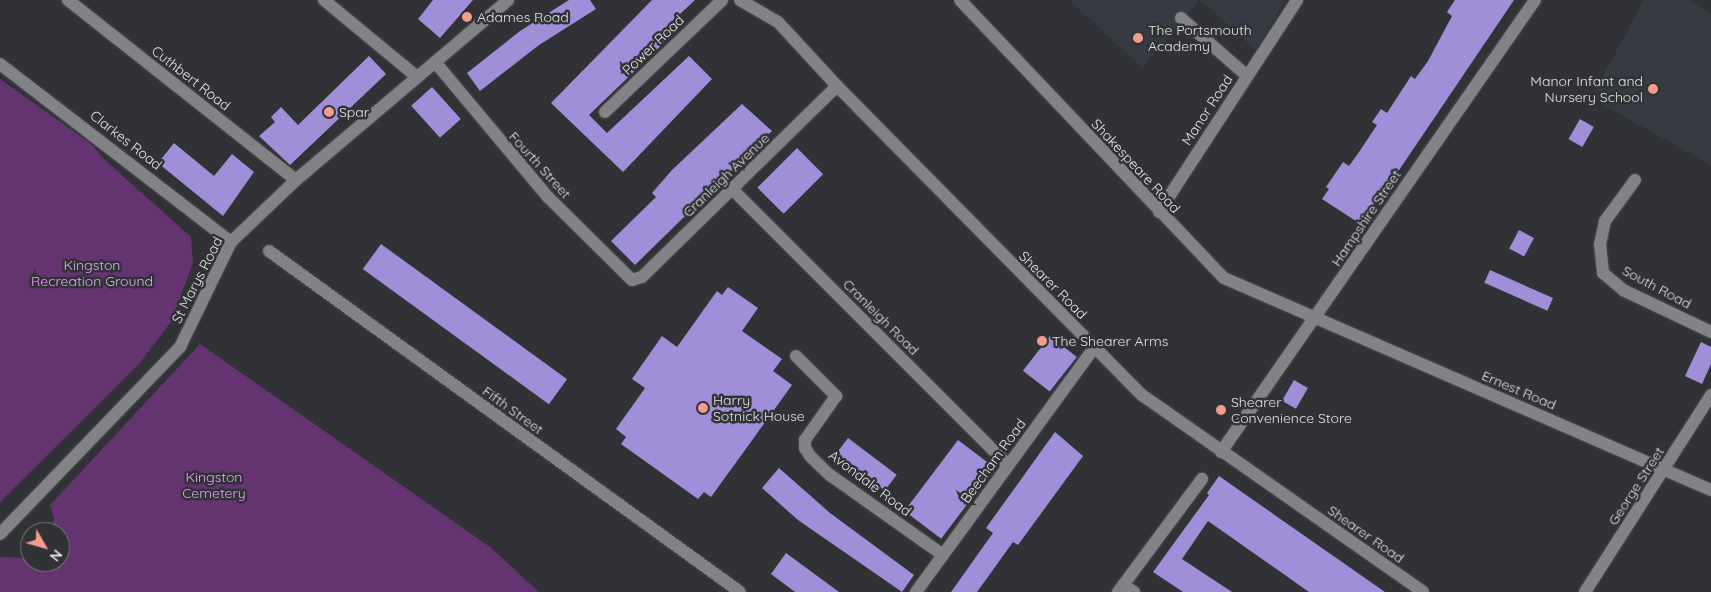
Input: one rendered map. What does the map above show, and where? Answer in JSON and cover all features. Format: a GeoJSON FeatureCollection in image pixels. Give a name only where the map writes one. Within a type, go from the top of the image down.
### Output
{"type":"FeatureCollection","features":[{"type":"Feature","properties":{"kind":"street","name":"Cuthbert Road"},"geometry":{"type":"LineString","coordinates":[[68,0],[296,180]]}},
{"type":"Feature","properties":{"kind":"street"},"geometry":{"type":"LineString","coordinates":[[324,0],[417,77]]}},
{"type":"Feature","properties":{"kind":"street","name":"St Marys Road"},"geometry":{"type":"LineString","coordinates":[[0,534],[180,347],[231,242],[296,180],[508,0]]}},
{"type":"Feature","properties":{"kind":"street","name":"Power Road"},"geometry":{"type":"LineString","coordinates":[[605,112],[722,0]]}},
{"type":"Feature","properties":{"kind":"street","name":"Shearer Road"},"geometry":{"type":"LineString","coordinates":[[740,0],[778,22],[837,86],[1094,348],[1157,407],[1423,592]]}},
{"type":"Feature","properties":{"kind":"street","name":"Shakespeare Road"},"geometry":{"type":"LineString","coordinates":[[960,0],[1158,212],[1224,278],[1316,319]]}},
{"type":"Feature","properties":{"kind":"street","name":"Manor Road"},"geometry":{"type":"LineString","coordinates":[[1158,212],[1297,0]]}},
{"type":"Feature","properties":{"kind":"street","name":"Hampshire Street"},"geometry":{"type":"LineString","coordinates":[[1221,452],[1316,319],[1535,0]]}},
{"type":"Feature","properties":{"kind":"street"},"geometry":{"type":"LineString","coordinates":[[1181,18],[1247,76]]}},
{"type":"Feature","properties":{"kind":"street","name":"Fourth Street"},"geometry":{"type":"LineString","coordinates":[[435,62],[548,197],[632,280]]}},
{"type":"Feature","properties":{"kind":"street","name":"Clarkes Road"},"geometry":{"type":"LineString","coordinates":[[0,64],[231,242]]}},
{"type":"Feature","properties":{"kind":"street","name":"Cranleigh Avenue"},"geometry":{"type":"LineString","coordinates":[[632,280],[642,277],[733,190],[837,86]]}},
{"type":"Feature","properties":{"kind":"street","name":"South Road"},"geometry":{"type":"LineString","coordinates":[[1635,180],[1605,221],[1600,244],[1603,273],[1623,290],[1711,332]]}},
{"type":"Feature","properties":{"kind":"street","name":"Cranleigh Road"},"geometry":{"type":"LineString","coordinates":[[733,190],[1008,465]]}},
{"type":"Feature","properties":{"kind":"street","name":"Fifth Street"},"geometry":{"type":"LineString","coordinates":[[268,250],[740,592]]}},
{"type":"Feature","properties":{"kind":"street","name":"Ernest Road"},"geometry":{"type":"LineString","coordinates":[[1316,319],[1711,490]]}},
{"type":"Feature","properties":{"kind":"street","name":"Beecham Road"},"geometry":{"type":"LineString","coordinates":[[916,592],[1094,348]]}},
{"type":"Feature","properties":{"kind":"street","name":"Avondale Road"},"geometry":{"type":"LineString","coordinates":[[796,356],[836,396],[805,440],[804,448],[830,475],[943,555]]}},
{"type":"Feature","properties":{"kind":"street","name":"George Street"},"geometry":{"type":"LineString","coordinates":[[1585,592],[1665,470],[1711,395]]}},
{"type":"Feature","properties":{"kind":"street"},"geometry":{"type":"LineString","coordinates":[[1134,592],[1120,588],[1202,479]]}},
{"type":"Feature","properties":{"kind":"shaded area","name":"The Portsmouth Academy"},"geometry":{"type":"Polygon","coordinates":[[[1070,0],[1200,0],[1142,68],[1070,0]]]}},
{"type":"Feature","properties":{"kind":"shaded area"},"geometry":{"type":"Polygon","coordinates":[[[1200,0],[1285,0],[1256,50],[1200,0]]]}},
{"type":"Feature","properties":{"kind":"shaded area","name":"Manor Infant and Nursery School"},"geometry":{"type":"Polygon","coordinates":[[[1644,0],[1688,0],[1711,14],[1711,165],[1591,98],[1644,0]]]}},
{"type":"Feature","properties":{"kind":"green space","name":"Kingston Recreation Ground"},"geometry":{"type":"Polygon","coordinates":[[[0,79],[90,143],[106,161],[191,237],[193,263],[171,322],[139,364],[0,502],[0,79]]]}},
{"type":"Feature","properties":{"kind":"green space","name":"Kingston Cemetery"},"geometry":{"type":"Polygon","coordinates":[[[200,344],[490,547],[539,592],[0,592],[0,557],[20,558],[20,572],[70,572],[70,522],[53,522],[54,518],[50,505],[200,344]]]}},
{"type":"Feature","properties":{"kind":"building"},"geometry":{"type":"Polygon","coordinates":[[[433,0],[473,0],[440,38],[418,19],[433,0]]]}},
{"type":"Feature","properties":{"kind":"building"},"geometry":{"type":"Polygon","coordinates":[[[569,0],[590,0],[596,9],[539,45],[480,91],[467,73],[520,31],[569,0]]]}},
{"type":"Feature","properties":{"kind":"building"},"geometry":{"type":"Polygon","coordinates":[[[652,0],[695,0],[664,29],[671,36],[589,115],[607,133],[689,56],[712,79],[623,172],[551,103],[652,0]]]}},
{"type":"Feature","properties":{"kind":"building"},"geometry":{"type":"Polygon","coordinates":[[[1455,0],[1514,0],[1362,225],[1322,199],[1329,189],[1326,187],[1343,162],[1349,166],[1357,155],[1377,125],[1372,122],[1381,109],[1387,113],[1411,76],[1415,79],[1428,61],[1452,16],[1447,12],[1455,0]]]}},
{"type":"Feature","properties":{"kind":"building","name":"Spar"},"geometry":{"type":"Polygon","coordinates":[[[369,56],[386,74],[290,165],[259,136],[275,122],[271,117],[281,107],[298,125],[369,56]]]}},
{"type":"Feature","properties":{"kind":"building"},"geometry":{"type":"Polygon","coordinates":[[[432,87],[461,119],[440,138],[411,106],[432,87]]]}},
{"type":"Feature","properties":{"kind":"building"},"geometry":{"type":"Polygon","coordinates":[[[742,104],[772,131],[635,265],[611,241],[656,197],[652,193],[672,170],[742,104]]]}},
{"type":"Feature","properties":{"kind":"building"},"geometry":{"type":"Polygon","coordinates":[[[1580,119],[1594,127],[1582,147],[1568,139],[1580,119]]]}},
{"type":"Feature","properties":{"kind":"building"},"geometry":{"type":"Polygon","coordinates":[[[174,143],[214,176],[232,154],[254,172],[223,216],[158,163],[174,143]]]}},
{"type":"Feature","properties":{"kind":"building"},"geometry":{"type":"Polygon","coordinates":[[[797,148],[823,174],[784,214],[757,188],[797,148]]]}},
{"type":"Feature","properties":{"kind":"building"},"geometry":{"type":"Polygon","coordinates":[[[1519,230],[1534,238],[1524,257],[1509,249],[1519,230]]]}},
{"type":"Feature","properties":{"kind":"building"},"geometry":{"type":"Polygon","coordinates":[[[381,244],[567,379],[549,404],[363,269],[381,244]]]}},
{"type":"Feature","properties":{"kind":"building"},"geometry":{"type":"Polygon","coordinates":[[[1490,270],[1553,298],[1547,311],[1484,283],[1490,270]]]}},
{"type":"Feature","properties":{"kind":"building","name":"Harry Sotnick House"},"geometry":{"type":"Polygon","coordinates":[[[728,287],[758,308],[742,331],[782,359],[773,371],[792,385],[711,497],[704,492],[698,499],[621,444],[626,437],[616,429],[645,388],[632,379],[662,336],[677,347],[717,291],[722,295],[728,287]]]}},
{"type":"Feature","properties":{"kind":"building"},"geometry":{"type":"Polygon","coordinates":[[[1050,336],[1077,357],[1050,392],[1023,371],[1050,336]]]}},
{"type":"Feature","properties":{"kind":"building"},"geometry":{"type":"Polygon","coordinates":[[[1701,342],[1711,347],[1711,364],[1702,384],[1685,376],[1701,342]]]}},
{"type":"Feature","properties":{"kind":"building"},"geometry":{"type":"Polygon","coordinates":[[[1294,380],[1308,388],[1296,409],[1282,401],[1294,380]]]}},
{"type":"Feature","properties":{"kind":"building"},"geometry":{"type":"Polygon","coordinates":[[[1055,432],[1083,456],[1018,545],[1013,542],[977,592],[951,592],[993,533],[986,528],[1055,432]]]}},
{"type":"Feature","properties":{"kind":"building"},"geometry":{"type":"Polygon","coordinates":[[[848,438],[897,475],[885,491],[836,454],[848,438]]]}},
{"type":"Feature","properties":{"kind":"building"},"geometry":{"type":"Polygon","coordinates":[[[958,440],[995,468],[941,539],[904,511],[958,440]]]}},
{"type":"Feature","properties":{"kind":"building"},"geometry":{"type":"Polygon","coordinates":[[[779,468],[830,513],[914,575],[902,592],[798,520],[762,488],[779,468]]]}},
{"type":"Feature","properties":{"kind":"building"},"geometry":{"type":"Polygon","coordinates":[[[1219,476],[1385,592],[1309,592],[1208,521],[1182,559],[1232,592],[1183,592],[1153,572],[1209,495],[1207,493],[1219,476]]]}},
{"type":"Feature","properties":{"kind":"building"},"geometry":{"type":"Polygon","coordinates":[[[786,553],[839,592],[795,592],[771,574],[786,553]]]}},
{"type":"Feature","properties":{"kind":"place","name":"Adames Road"},"geometry":{"type":"Point","coordinates":[467,17]}},
{"type":"Feature","properties":{"kind":"place","name":"The Portsmouth Academy"},"geometry":{"type":"Point","coordinates":[1138,38]}},
{"type":"Feature","properties":{"kind":"place","name":"Manor Infant and Nursery School"},"geometry":{"type":"Point","coordinates":[1653,89]}},
{"type":"Feature","properties":{"kind":"place","name":"Spar"},"geometry":{"type":"Point","coordinates":[329,112]}},
{"type":"Feature","properties":{"kind":"place","name":"The Shearer Arms"},"geometry":{"type":"Point","coordinates":[1042,341]}},
{"type":"Feature","properties":{"kind":"place","name":"Harry Sotnick House"},"geometry":{"type":"Point","coordinates":[703,408]}},
{"type":"Feature","properties":{"kind":"place","name":"Shearer Convenience Store"},"geometry":{"type":"Point","coordinates":[1221,410]}}]}
